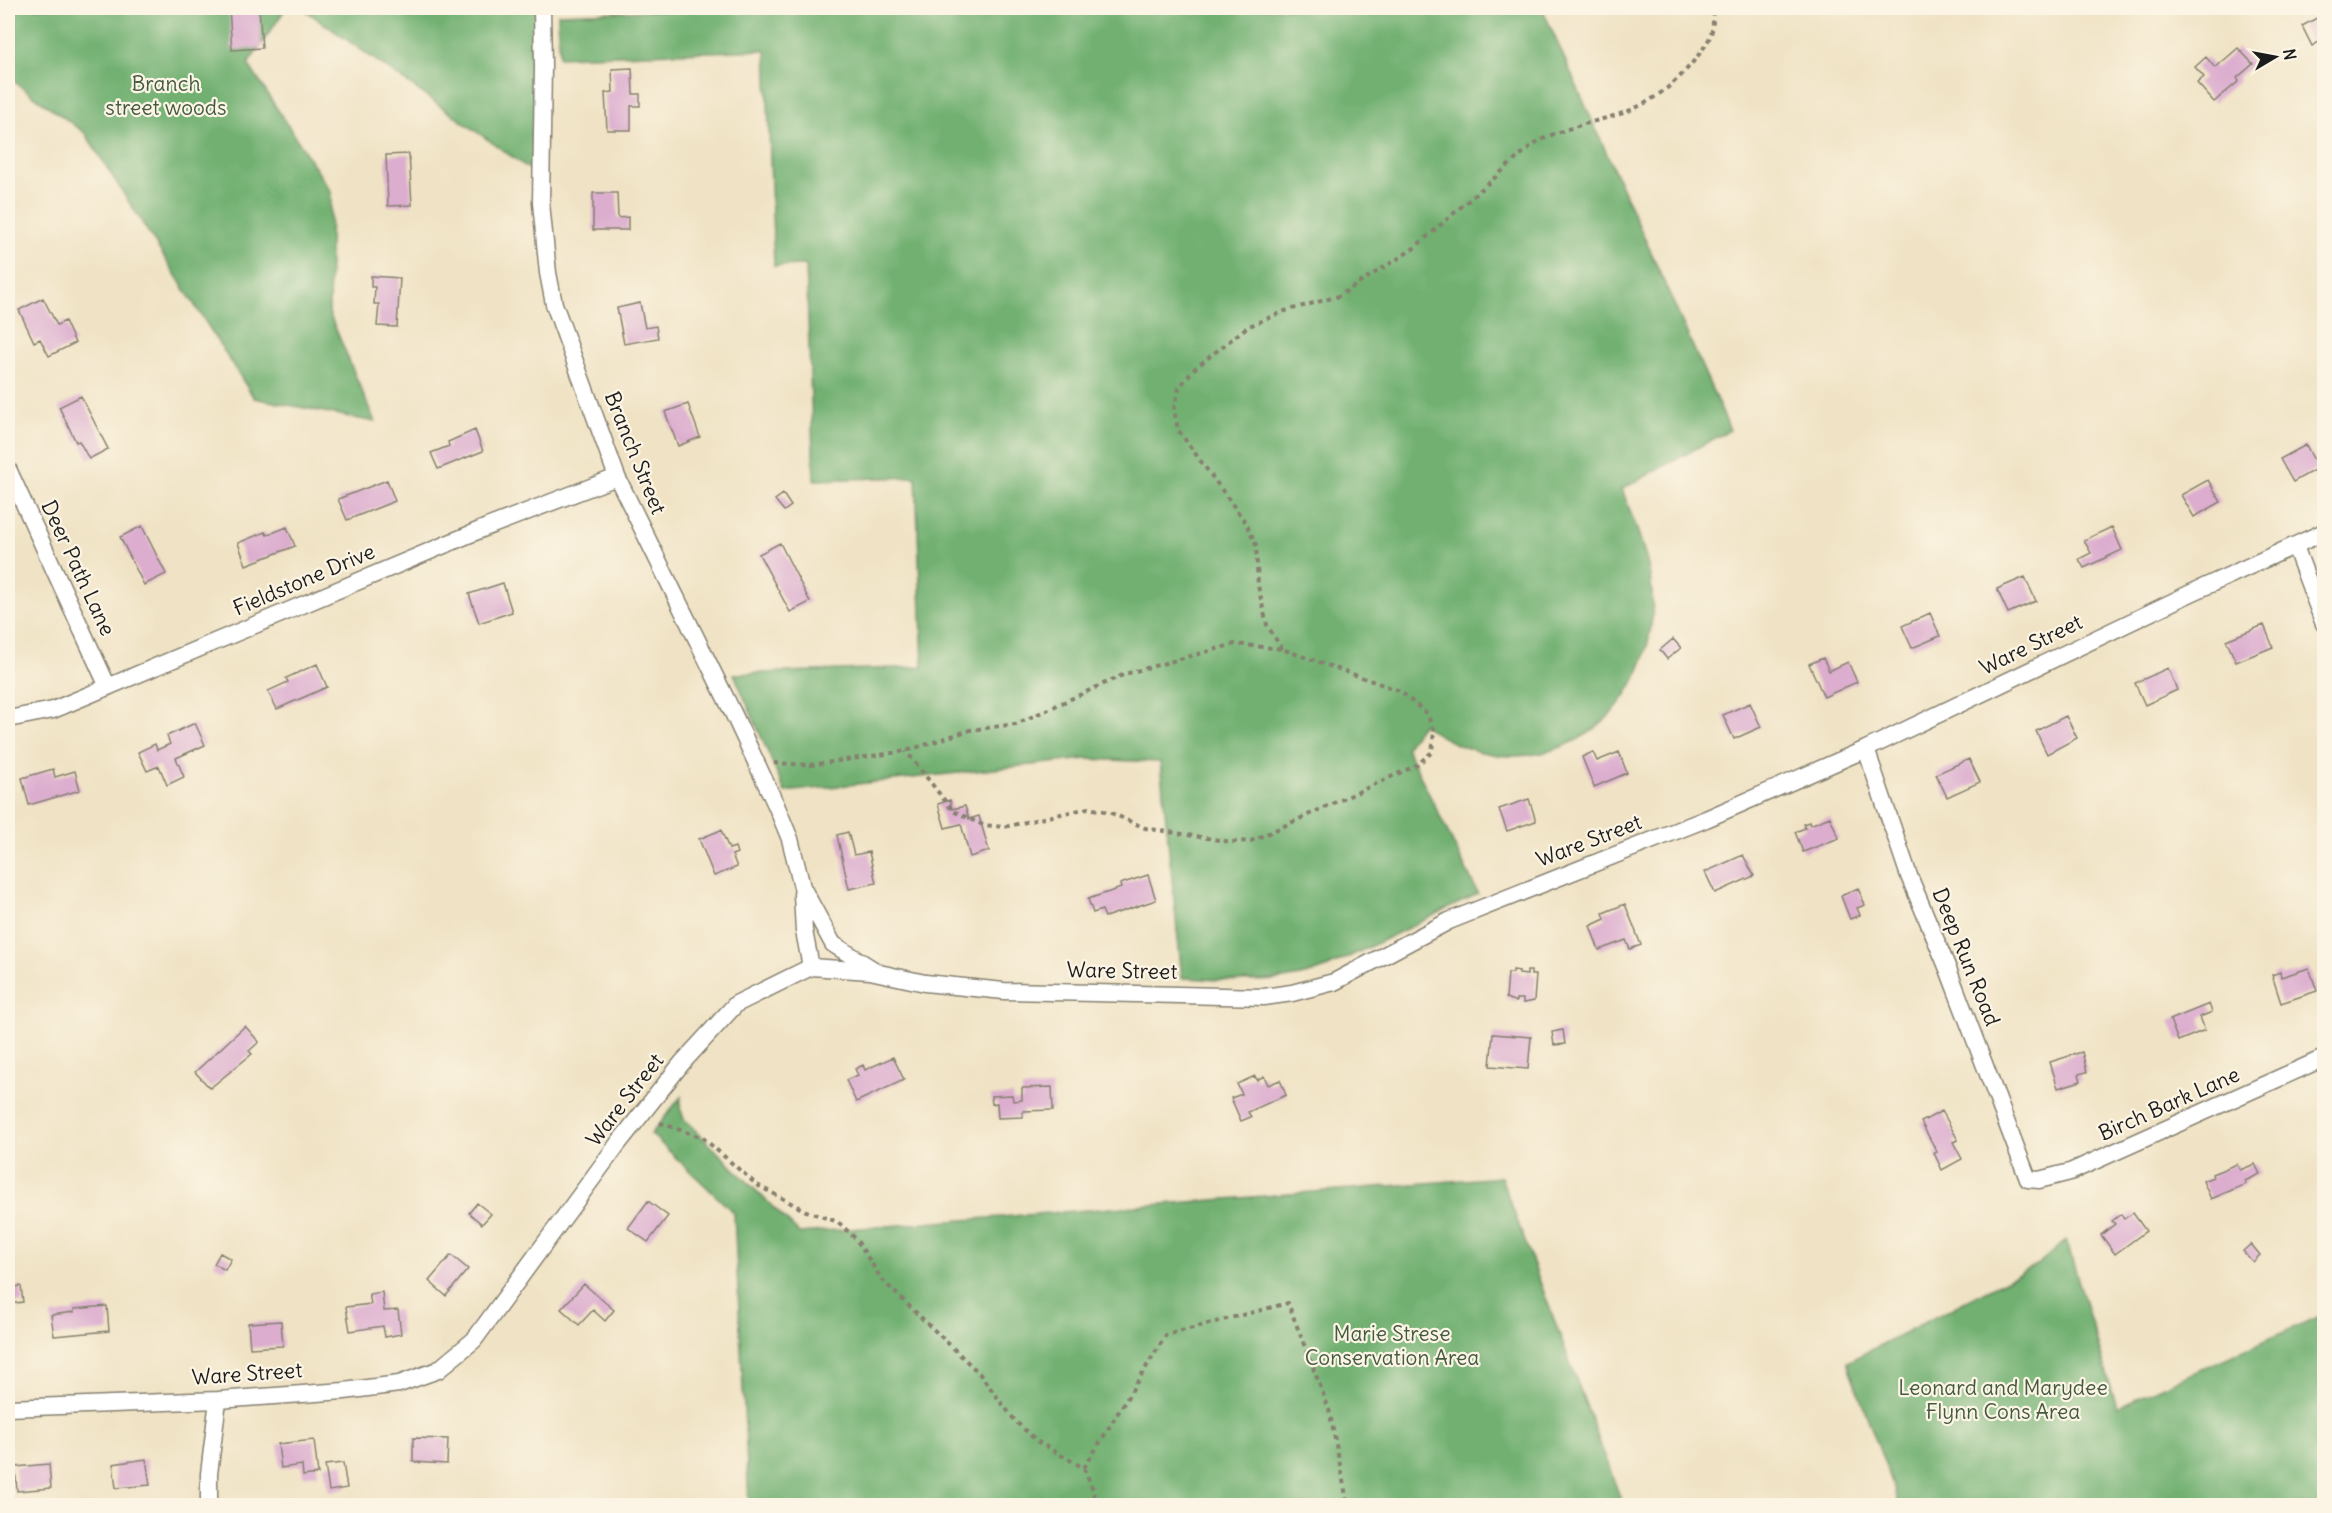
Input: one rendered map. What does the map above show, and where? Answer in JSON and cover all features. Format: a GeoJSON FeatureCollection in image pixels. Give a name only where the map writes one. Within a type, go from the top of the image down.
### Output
{"type":"FeatureCollection","features":[{"type":"Feature","properties":{"kind":"street","name":"Branch Street"},"geometry":{"type":"LineString","coordinates":[[542,8],[542,203],[548,273],[559,317],[617,477],[756,762],[790,839],[802,887],[804,931],[811,967]]}},
{"type":"Feature","properties":{"kind":"street","name":"Deer Path Lane"},"geometry":{"type":"LineString","coordinates":[[8,469],[108,687]]}},
{"type":"Feature","properties":{"kind":"street","name":"Fieldstone Drive"},"geometry":{"type":"LineString","coordinates":[[8,719],[53,710],[487,527],[617,477]]}},
{"type":"Feature","properties":{"kind":"street","name":"Ware Street"},"geometry":{"type":"LineString","coordinates":[[8,1408],[218,1400],[399,1384],[438,1370],[474,1340],[617,1145],[689,1055],[736,1004],[811,967],[879,973],[925,983],[1004,991],[1264,997],[1292,993],[1334,982],[1459,917],[1706,819],[1866,749],[2191,593],[2325,532]]}},
{"type":"Feature","properties":{"kind":"street"},"geometry":{"type":"LineString","coordinates":[[2295,546],[2325,624]]}},
{"type":"Feature","properties":{"kind":"street","name":"Deep Run Road"},"geometry":{"type":"LineString","coordinates":[[1866,749],[1909,876],[1948,969],[2028,1179]]}},
{"type":"Feature","properties":{"kind":"street","name":"Branch Street"},"geometry":{"type":"LineString","coordinates":[[802,887],[833,944],[879,973]]}},
{"type":"Feature","properties":{"kind":"street","name":"Birch Bark Lane"},"geometry":{"type":"LineString","coordinates":[[2028,1179],[2039,1180],[2070,1172],[2325,1058]]}},
{"type":"Feature","properties":{"kind":"street"},"geometry":{"type":"LineString","coordinates":[[209,1506],[218,1400]]}},
{"type":"Feature","properties":{"kind":"path"},"geometry":{"type":"LineString","coordinates":[[1282,650],[1267,625],[1258,586],[1256,545],[1246,523],[1178,430],[1174,409],[1179,388],[1194,369],[1247,327],[1286,311],[1338,297],[1413,249],[1532,145],[1550,134],[1626,112],[1665,91],[1682,78],[1707,45],[1714,27],[1713,8]]}},
{"type":"Feature","properties":{"kind":"path"},"geometry":{"type":"LineString","coordinates":[[756,762],[811,765],[906,751],[970,730],[1016,724],[1125,674],[1235,644],[1282,650],[1400,691],[1426,714],[1434,730],[1432,752],[1417,765],[1251,840],[1231,842],[1145,828],[1109,812],[1088,808],[1004,827],[983,825],[952,811],[906,751]]}},
{"type":"Feature","properties":{"kind":"path"},"geometry":{"type":"LineString","coordinates":[[660,1123],[704,1138],[758,1185],[806,1211],[838,1222],[855,1239],[882,1280],[979,1372],[1016,1422],[1038,1442],[1084,1468],[1094,1492],[1093,1506]]}},
{"type":"Feature","properties":{"kind":"path"},"geometry":{"type":"LineString","coordinates":[[1084,1468],[1166,1335],[1288,1303],[1329,1409],[1348,1506]]}},
{"type":"Feature","properties":{"kind":"green space","name":"Branch street woods"},"geometry":{"type":"Polygon","coordinates":[[[8,8],[286,8],[248,64],[331,192],[329,313],[375,422],[254,398],[85,133],[8,77],[8,8]]]}},
{"type":"Feature","properties":{"kind":"green space"},"geometry":{"type":"Polygon","coordinates":[[[302,8],[545,8],[542,178],[302,8]]]}},
{"type":"Feature","properties":{"kind":"green space"},"geometry":{"type":"Polygon","coordinates":[[[735,8],[1542,8],[1730,430],[1622,489],[1648,567],[1652,617],[1643,660],[1625,696],[1600,724],[1570,744],[1535,754],[1498,755],[1460,745],[1422,724],[1406,747],[1478,894],[1326,968],[1309,974],[1256,981],[1182,978],[1160,762],[1086,759],[785,792],[734,674],[923,667],[916,477],[814,480],[806,265],[774,266],[766,50],[559,57],[558,14],[735,8]]]}},
{"type":"Feature","properties":{"kind":"green space","name":"Marie Strese Conservation Area"},"geometry":{"type":"Polygon","coordinates":[[[681,1097],[680,1108],[684,1119],[799,1233],[1501,1177],[1623,1505],[749,1505],[734,1213],[651,1134],[681,1097]]]}},
{"type":"Feature","properties":{"kind":"green space","name":"Leonard and Marydee Flynn Cons Area"},"geometry":{"type":"Polygon","coordinates":[[[2066,1240],[2117,1407],[2324,1314],[2324,1505],[1900,1505],[1847,1362],[2038,1264],[2066,1240]]]}},
{"type":"Feature","properties":{"kind":"building"},"geometry":{"type":"Polygon","coordinates":[[[229,8],[259,8],[262,48],[232,50],[229,8]]]}},
{"type":"Feature","properties":{"kind":"building"},"geometry":{"type":"Polygon","coordinates":[[[2324,14],[2324,39],[2312,46],[2302,26],[2324,14]]]}},
{"type":"Feature","properties":{"kind":"building"},"geometry":{"type":"Polygon","coordinates":[[[2238,48],[2253,64],[2237,78],[2239,81],[2214,102],[2197,83],[2204,77],[2195,67],[2206,57],[2215,68],[2238,48]]]}},
{"type":"Feature","properties":{"kind":"building"},"geometry":{"type":"Polygon","coordinates":[[[632,68],[633,94],[640,94],[640,106],[631,106],[631,130],[607,130],[605,93],[613,92],[612,69],[632,68]]]}},
{"type":"Feature","properties":{"kind":"building"},"geometry":{"type":"Polygon","coordinates":[[[409,154],[412,205],[388,206],[386,155],[409,154]]]}},
{"type":"Feature","properties":{"kind":"building"},"geometry":{"type":"Polygon","coordinates":[[[593,193],[617,193],[618,218],[628,217],[628,230],[593,230],[593,193]]]}},
{"type":"Feature","properties":{"kind":"building"},"geometry":{"type":"Polygon","coordinates":[[[371,276],[400,278],[397,327],[377,326],[379,304],[374,304],[375,287],[371,287],[371,276]]]}},
{"type":"Feature","properties":{"kind":"building"},"geometry":{"type":"Polygon","coordinates":[[[43,298],[57,325],[65,321],[75,343],[49,356],[40,339],[34,342],[19,310],[43,298]]]}},
{"type":"Feature","properties":{"kind":"building"},"geometry":{"type":"Polygon","coordinates":[[[640,303],[645,328],[656,326],[658,338],[624,344],[617,308],[640,303]]]}},
{"type":"Feature","properties":{"kind":"building"},"geometry":{"type":"Polygon","coordinates":[[[81,396],[108,449],[89,459],[79,441],[76,442],[59,407],[81,396]]]}},
{"type":"Feature","properties":{"kind":"building"},"geometry":{"type":"Polygon","coordinates":[[[688,404],[700,437],[678,446],[665,412],[688,404]]]}},
{"type":"Feature","properties":{"kind":"building"},"geometry":{"type":"Polygon","coordinates":[[[475,430],[483,451],[438,469],[431,453],[449,446],[448,442],[475,430]]]}},
{"type":"Feature","properties":{"kind":"building"},"geometry":{"type":"Polygon","coordinates":[[[2306,445],[2318,468],[2293,482],[2280,459],[2306,445]]]}},
{"type":"Feature","properties":{"kind":"building"},"geometry":{"type":"Polygon","coordinates":[[[387,480],[395,501],[347,520],[338,499],[387,480]]]}},
{"type":"Feature","properties":{"kind":"building"},"geometry":{"type":"Polygon","coordinates":[[[2208,480],[2221,502],[2194,517],[2181,495],[2208,480]]]}},
{"type":"Feature","properties":{"kind":"building"},"geometry":{"type":"Polygon","coordinates":[[[783,494],[791,506],[784,511],[775,500],[783,494]]]}},
{"type":"Feature","properties":{"kind":"building"},"geometry":{"type":"Polygon","coordinates":[[[142,526],[166,574],[144,585],[120,537],[142,526]]]}},
{"type":"Feature","properties":{"kind":"building"},"geometry":{"type":"Polygon","coordinates":[[[287,527],[295,546],[246,565],[238,543],[265,532],[267,535],[287,527]]]}},
{"type":"Feature","properties":{"kind":"building"},"geometry":{"type":"Polygon","coordinates":[[[2112,527],[2122,550],[2084,568],[2079,559],[2091,553],[2084,540],[2112,527]]]}},
{"type":"Feature","properties":{"kind":"building"},"geometry":{"type":"Polygon","coordinates":[[[780,543],[810,602],[790,612],[759,554],[780,543]]]}},
{"type":"Feature","properties":{"kind":"building"},"geometry":{"type":"Polygon","coordinates":[[[2025,577],[2036,601],[2008,613],[1997,589],[2025,577]]]}},
{"type":"Feature","properties":{"kind":"building"},"geometry":{"type":"Polygon","coordinates":[[[503,583],[512,612],[479,623],[469,594],[503,583]]]}},
{"type":"Feature","properties":{"kind":"building"},"geometry":{"type":"Polygon","coordinates":[[[1930,613],[1940,636],[1912,648],[1902,626],[1930,613]]]}},
{"type":"Feature","properties":{"kind":"building"},"geometry":{"type":"Polygon","coordinates":[[[2264,625],[2273,647],[2236,662],[2226,640],[2264,625]]]}},
{"type":"Feature","properties":{"kind":"building"},"geometry":{"type":"Polygon","coordinates":[[[8,628],[11,628],[12,649],[8,649],[8,628]]]}},
{"type":"Feature","properties":{"kind":"building"},"geometry":{"type":"Polygon","coordinates":[[[1673,639],[1681,648],[1667,659],[1660,650],[1673,639]]]}},
{"type":"Feature","properties":{"kind":"building"},"geometry":{"type":"Polygon","coordinates":[[[1823,658],[1829,671],[1848,662],[1857,682],[1824,697],[1809,664],[1823,658]]]}},
{"type":"Feature","properties":{"kind":"building"},"geometry":{"type":"Polygon","coordinates":[[[317,664],[327,687],[277,709],[268,691],[288,682],[286,678],[317,664]]]}},
{"type":"Feature","properties":{"kind":"building"},"geometry":{"type":"Polygon","coordinates":[[[2168,668],[2177,690],[2145,705],[2135,683],[2168,668]]]}},
{"type":"Feature","properties":{"kind":"building"},"geometry":{"type":"Polygon","coordinates":[[[1750,703],[1761,727],[1734,739],[1723,715],[1750,703]]]}},
{"type":"Feature","properties":{"kind":"building"},"geometry":{"type":"Polygon","coordinates":[[[2066,716],[2077,738],[2047,754],[2036,731],[2066,716]]]}},
{"type":"Feature","properties":{"kind":"building"},"geometry":{"type":"Polygon","coordinates":[[[195,723],[205,745],[176,758],[184,777],[167,785],[159,766],[147,771],[138,752],[155,744],[157,750],[170,744],[167,736],[195,723]]]}},
{"type":"Feature","properties":{"kind":"building"},"geometry":{"type":"Polygon","coordinates":[[[1593,752],[1597,761],[1619,752],[1627,773],[1594,787],[1582,757],[1593,752]]]}},
{"type":"Feature","properties":{"kind":"building"},"geometry":{"type":"Polygon","coordinates":[[[1969,759],[1980,782],[1947,797],[1936,774],[1969,759]]]}},
{"type":"Feature","properties":{"kind":"building"},"geometry":{"type":"Polygon","coordinates":[[[53,769],[55,777],[75,771],[80,790],[29,805],[22,778],[53,769]]]}},
{"type":"Feature","properties":{"kind":"building"},"geometry":{"type":"Polygon","coordinates":[[[1529,799],[1536,821],[1507,831],[1499,809],[1529,799]]]}},
{"type":"Feature","properties":{"kind":"building"},"geometry":{"type":"Polygon","coordinates":[[[950,800],[952,809],[965,806],[969,819],[979,816],[989,851],[970,857],[961,824],[945,828],[938,804],[950,800]]]}},
{"type":"Feature","properties":{"kind":"building"},"geometry":{"type":"Polygon","coordinates":[[[1830,817],[1839,838],[1803,852],[1795,832],[1805,828],[1803,824],[1809,822],[1810,825],[1830,817]]]}},
{"type":"Feature","properties":{"kind":"building"},"geometry":{"type":"Polygon","coordinates":[[[721,830],[729,849],[735,847],[737,853],[732,855],[737,867],[714,876],[699,839],[721,830]]]}},
{"type":"Feature","properties":{"kind":"building"},"geometry":{"type":"Polygon","coordinates":[[[848,832],[854,855],[869,852],[876,883],[849,889],[837,835],[848,832]]]}},
{"type":"Feature","properties":{"kind":"building"},"geometry":{"type":"Polygon","coordinates":[[[1743,855],[1754,876],[1715,893],[1705,872],[1743,855]]]}},
{"type":"Feature","properties":{"kind":"building"},"geometry":{"type":"Polygon","coordinates":[[[1148,875],[1156,900],[1105,917],[1102,910],[1093,913],[1088,899],[1121,888],[1120,884],[1148,875]]]}},
{"type":"Feature","properties":{"kind":"building"},"geometry":{"type":"Polygon","coordinates":[[[1858,888],[1865,905],[1857,908],[1860,915],[1850,919],[1841,896],[1858,888]]]}},
{"type":"Feature","properties":{"kind":"building"},"geometry":{"type":"Polygon","coordinates":[[[1625,904],[1641,945],[1630,949],[1626,940],[1599,950],[1590,926],[1605,919],[1603,913],[1625,904]]]}},
{"type":"Feature","properties":{"kind":"building"},"geometry":{"type":"Polygon","coordinates":[[[2309,968],[2317,991],[2281,1003],[2272,975],[2280,972],[2281,977],[2309,968]]]}},
{"type":"Feature","properties":{"kind":"building"},"geometry":{"type":"Polygon","coordinates":[[[1513,970],[1527,975],[1527,971],[1531,971],[1531,975],[1536,975],[1534,1001],[1523,1003],[1523,999],[1516,999],[1516,1002],[1506,998],[1508,973],[1513,973],[1513,970]]]}},
{"type":"Feature","properties":{"kind":"building"},"geometry":{"type":"Polygon","coordinates":[[[2209,1004],[2212,1012],[2200,1017],[2205,1030],[2178,1041],[2170,1020],[2209,1004]]]}},
{"type":"Feature","properties":{"kind":"building"},"geometry":{"type":"Polygon","coordinates":[[[245,1026],[259,1042],[249,1051],[252,1054],[210,1088],[195,1072],[245,1026]]]}},
{"type":"Feature","properties":{"kind":"building"},"geometry":{"type":"Polygon","coordinates":[[[1563,1030],[1565,1044],[1554,1045],[1552,1032],[1563,1030]]]}},
{"type":"Feature","properties":{"kind":"building"},"geometry":{"type":"Polygon","coordinates":[[[1493,1034],[1531,1037],[1528,1069],[1490,1066],[1493,1034]]]}},
{"type":"Feature","properties":{"kind":"building"},"geometry":{"type":"Polygon","coordinates":[[[2082,1052],[2087,1072],[2079,1074],[2081,1081],[2058,1088],[2050,1062],[2082,1052]]]}},
{"type":"Feature","properties":{"kind":"building"},"geometry":{"type":"Polygon","coordinates":[[[893,1057],[904,1080],[856,1102],[846,1080],[858,1075],[855,1069],[863,1065],[865,1070],[893,1057]]]}},
{"type":"Feature","properties":{"kind":"building"},"geometry":{"type":"Polygon","coordinates":[[[1255,1076],[1257,1080],[1264,1076],[1268,1085],[1280,1080],[1286,1095],[1248,1112],[1251,1117],[1241,1121],[1231,1098],[1242,1094],[1237,1084],[1255,1076]]]}},
{"type":"Feature","properties":{"kind":"building"},"geometry":{"type":"Polygon","coordinates":[[[1052,1087],[1053,1110],[1023,1111],[1023,1117],[998,1118],[997,1103],[992,1104],[991,1096],[1012,1095],[1013,1101],[1022,1100],[1022,1088],[1052,1087]]]}},
{"type":"Feature","properties":{"kind":"building"},"geometry":{"type":"Polygon","coordinates":[[[1942,1111],[1958,1140],[1953,1142],[1962,1159],[1942,1170],[1934,1153],[1937,1152],[1921,1122],[1942,1111]]]}},
{"type":"Feature","properties":{"kind":"building"},"geometry":{"type":"Polygon","coordinates":[[[2237,1164],[2240,1170],[2255,1164],[2260,1174],[2245,1181],[2246,1184],[2211,1199],[2203,1181],[2213,1177],[2212,1174],[2237,1164]]]}},
{"type":"Feature","properties":{"kind":"building"},"geometry":{"type":"Polygon","coordinates":[[[648,1201],[668,1216],[648,1242],[628,1228],[648,1201]]]}},
{"type":"Feature","properties":{"kind":"building"},"geometry":{"type":"Polygon","coordinates":[[[477,1203],[491,1214],[482,1224],[469,1213],[477,1203]]]}},
{"type":"Feature","properties":{"kind":"building"},"geometry":{"type":"Polygon","coordinates":[[[2133,1213],[2146,1231],[2115,1254],[2101,1235],[2115,1224],[2112,1221],[2121,1214],[2124,1219],[2133,1213]]]}},
{"type":"Feature","properties":{"kind":"building"},"geometry":{"type":"Polygon","coordinates":[[[2251,1244],[2260,1255],[2253,1262],[2243,1251],[2251,1244]]]}},
{"type":"Feature","properties":{"kind":"building"},"geometry":{"type":"Polygon","coordinates":[[[220,1253],[231,1259],[225,1270],[214,1264],[220,1253]]]}},
{"type":"Feature","properties":{"kind":"building"},"geometry":{"type":"Polygon","coordinates":[[[451,1255],[468,1269],[446,1296],[429,1281],[451,1255]]]}},
{"type":"Feature","properties":{"kind":"building"},"geometry":{"type":"Polygon","coordinates":[[[584,1284],[614,1310],[605,1321],[593,1310],[579,1325],[561,1309],[584,1284]]]}},
{"type":"Feature","properties":{"kind":"building"},"geometry":{"type":"Polygon","coordinates":[[[21,1286],[23,1302],[8,1304],[8,1288],[21,1286]]]}},
{"type":"Feature","properties":{"kind":"building"},"geometry":{"type":"Polygon","coordinates":[[[382,1292],[384,1311],[398,1310],[401,1334],[385,1337],[383,1326],[350,1331],[346,1307],[371,1304],[369,1294],[382,1292]]]}},
{"type":"Feature","properties":{"kind":"building"},"geometry":{"type":"Polygon","coordinates":[[[107,1306],[109,1331],[54,1336],[51,1315],[74,1312],[74,1309],[107,1306]]]}},
{"type":"Feature","properties":{"kind":"building"},"geometry":{"type":"Polygon","coordinates":[[[281,1321],[283,1346],[250,1348],[248,1323],[281,1321]]]}},
{"type":"Feature","properties":{"kind":"building"},"geometry":{"type":"Polygon","coordinates":[[[413,1438],[448,1439],[447,1464],[413,1462],[413,1438]]]}},
{"type":"Feature","properties":{"kind":"building"},"geometry":{"type":"Polygon","coordinates":[[[314,1440],[318,1474],[303,1476],[302,1465],[281,1468],[278,1444],[314,1440]]]}},
{"type":"Feature","properties":{"kind":"building"},"geometry":{"type":"Polygon","coordinates":[[[146,1459],[150,1485],[116,1488],[113,1464],[146,1459]]]}},
{"type":"Feature","properties":{"kind":"building"},"geometry":{"type":"Polygon","coordinates":[[[343,1463],[347,1488],[329,1491],[325,1465],[343,1463]]]}},
{"type":"Feature","properties":{"kind":"building"},"geometry":{"type":"Polygon","coordinates":[[[49,1464],[51,1488],[17,1491],[15,1467],[49,1464]]]}}]}
